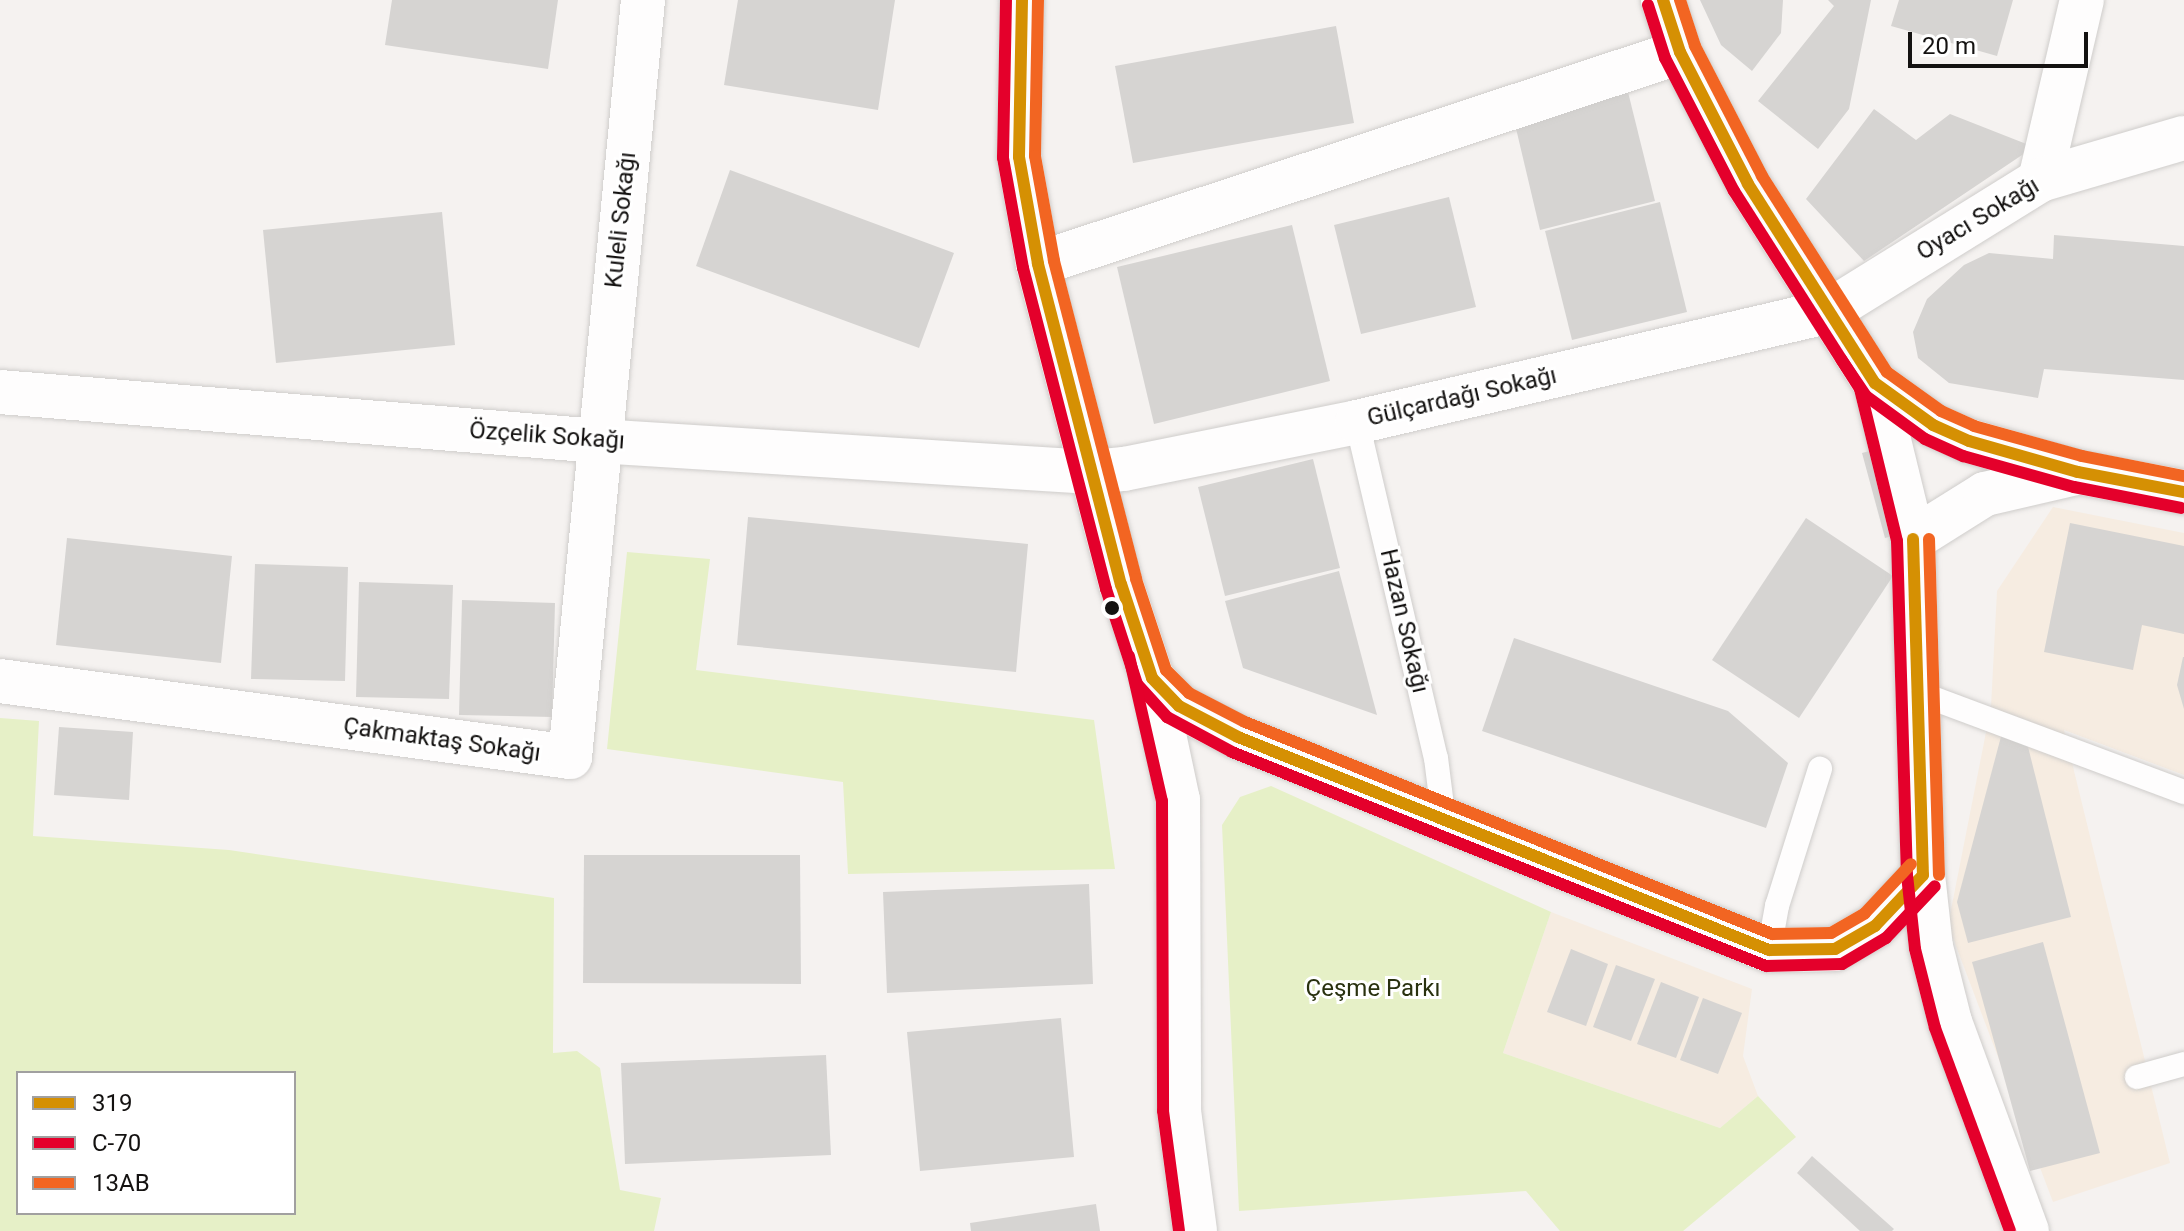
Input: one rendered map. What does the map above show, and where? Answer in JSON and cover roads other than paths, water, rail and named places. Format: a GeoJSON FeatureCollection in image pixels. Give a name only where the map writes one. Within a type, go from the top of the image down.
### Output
{"type":"FeatureCollection","features":[{"type":"Feature","properties":{"kind":"street","name":"Kuleli Sokağı"},"geometry":{"type":"LineString","coordinates":[[598,441],[643,0]]}},
{"type":"Feature","properties":{"kind":"street"},"geometry":{"type":"LineString","coordinates":[[1022,0],[1019,157],[1038,264],[1152,678],[1178,800],[1179,1111],[1195,1231]]}},
{"type":"Feature","properties":{"kind":"street"},"geometry":{"type":"LineString","coordinates":[[1663,0],[1680,52],[1748,184],[1875,383],[1913,539],[1923,875],[1931,947],[1950,1022],[2027,1231]]}},
{"type":"Feature","properties":{"kind":"street"},"geometry":{"type":"LineString","coordinates":[[2040,180],[2082,0]]}},
{"type":"Feature","properties":{"kind":"street"},"geometry":{"type":"LineString","coordinates":[[1038,264],[1680,52]]}},
{"type":"Feature","properties":{"kind":"street","name":"Oyacı Sokağı"},"geometry":{"type":"LineString","coordinates":[[1829,311],[2040,180],[2184,138]]}},
{"type":"Feature","properties":{"kind":"street","name":"Gülçardağı Sokağı"},"geometry":{"type":"LineString","coordinates":[[1094,472],[1357,422],[1829,311]]}},
{"type":"Feature","properties":{"kind":"street"},"geometry":{"type":"LineString","coordinates":[[1875,383],[1933,425],[2078,472],[2184,492]]}},
{"type":"Feature","properties":{"kind":"street","name":"Özçelik Sokağı"},"geometry":{"type":"LineString","coordinates":[[0,392],[598,441],[1094,472]]}},
{"type":"Feature","properties":{"kind":"street","name":"Çakmaktaş Sokağı"},"geometry":{"type":"LineString","coordinates":[[0,681],[570,757],[598,441]]}},
{"type":"Feature","properties":{"kind":"street"},"geometry":{"type":"LineString","coordinates":[[1913,539],[1985,494],[2078,472]]}},
{"type":"Feature","properties":{"kind":"street"},"geometry":{"type":"LineString","coordinates":[[1152,678],[1203,722],[1769,950],[1835,949],[1875,926],[1923,875]]}},
{"type":"Feature","properties":{"kind":"lane","name":"Hazan Sokağı"},"geometry":{"type":"LineString","coordinates":[[1357,422],[1436,758],[1444,821]]}},
{"type":"Feature","properties":{"kind":"lane"},"geometry":{"type":"LineString","coordinates":[[1916,692],[2184,792]]}},
{"type":"Feature","properties":{"kind":"lane"},"geometry":{"type":"LineString","coordinates":[[1769,950],[1777,906],[1820,769]]}},
{"type":"Feature","properties":{"kind":"lane"},"geometry":{"type":"LineString","coordinates":[[2137,1077],[2184,1064]]}},
{"type":"Feature","properties":{"kind":"park label","name":"Çeşme Parkı"},"geometry":{"type":"Point","coordinates":[1373,989]}}]}
